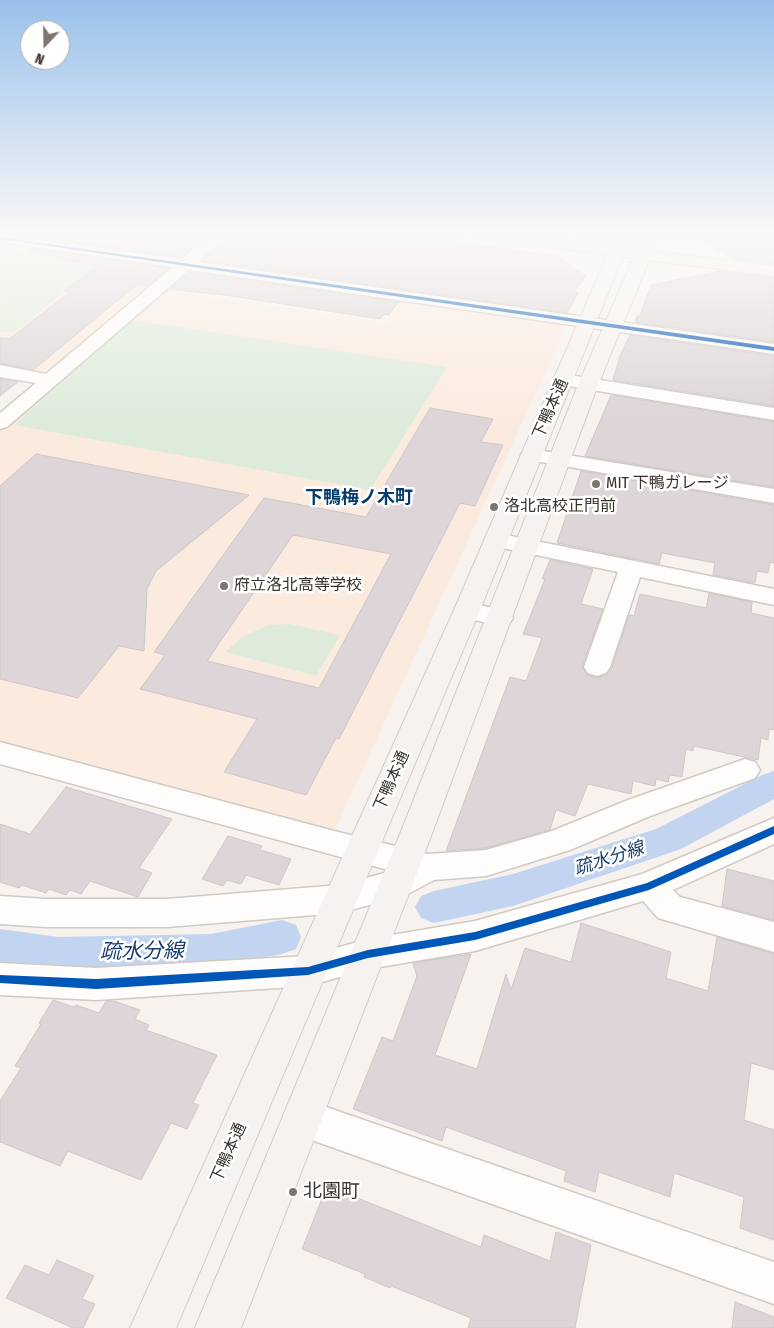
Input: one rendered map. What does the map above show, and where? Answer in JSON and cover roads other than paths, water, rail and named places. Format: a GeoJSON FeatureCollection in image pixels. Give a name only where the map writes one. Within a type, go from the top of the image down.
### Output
{"type":"FeatureCollection","features":[{"type":"Feature","properties":{"kind":"main road","name":"下鴨本通"},"geometry":{"type":"LineString","coordinates":[[152,1328],[496,540],[545,457],[613,296]]}},
{"type":"Feature","properties":{"kind":"main road","name":"下鴨本通"},"geometry":{"type":"LineString","coordinates":[[218,1328],[368,954],[409,871],[526,547],[545,457]]}},
{"type":"Feature","properties":{"kind":"street"},"geometry":{"type":"LineString","coordinates":[[0,422],[149,296]]}},
{"type":"Feature","properties":{"kind":"street"},"geometry":{"type":"LineString","coordinates":[[407,296],[774,349]]}},
{"type":"Feature","properties":{"kind":"street"},"geometry":{"type":"LineString","coordinates":[[0,371],[50,380]]}},
{"type":"Feature","properties":{"kind":"street"},"geometry":{"type":"LineString","coordinates":[[576,382],[774,414]]}},
{"type":"Feature","properties":{"kind":"street"},"geometry":{"type":"LineString","coordinates":[[545,457],[774,496]]}},
{"type":"Feature","properties":{"kind":"street"},"geometry":{"type":"LineString","coordinates":[[496,540],[774,598]]}},
{"type":"Feature","properties":{"kind":"street"},"geometry":{"type":"LineString","coordinates":[[597,667],[631,568]]}},
{"type":"Feature","properties":{"kind":"street"},"geometry":{"type":"LineString","coordinates":[[466,610],[500,618]]}},
{"type":"Feature","properties":{"kind":"street"},"geometry":{"type":"LineString","coordinates":[[0,753],[362,850],[409,871]]}},
{"type":"Feature","properties":{"kind":"street"},"geometry":{"type":"LineString","coordinates":[[0,910],[46,913],[166,913],[340,899],[409,871],[486,863],[559,841],[639,808],[745,770]]}},
{"type":"Feature","properties":{"kind":"street"},"geometry":{"type":"LineString","coordinates":[[0,979],[96,984],[308,971],[368,954],[475,936],[648,886],[774,830]]}},
{"type":"Feature","properties":{"kind":"street"},"geometry":{"type":"LineString","coordinates":[[648,886],[670,908],[774,937]]}},
{"type":"Feature","properties":{"kind":"street"},"geometry":{"type":"LineString","coordinates":[[303,1118],[774,1283]]}},
{"type":"Feature","properties":{"kind":"waterway","name":"疏水分線"},"geometry":{"type":"LineString","coordinates":[[434,907],[513,890],[668,839],[774,784]]}},
{"type":"Feature","properties":{"kind":"waterway","name":"疏水分線"},"geometry":{"type":"LineString","coordinates":[[0,946],[59,954],[211,951],[282,937]]}},
{"type":"Feature","properties":{"kind":"place","name":"MIT 下鴨ガレージ"},"geometry":{"type":"Point","coordinates":[596,484]}},
{"type":"Feature","properties":{"kind":"place","name":"洛北高校正門前"},"geometry":{"type":"Point","coordinates":[494,507]}},
{"type":"Feature","properties":{"kind":"place","name":"府立洛北高等学校"},"geometry":{"type":"Point","coordinates":[224,586]}},
{"type":"Feature","properties":{"kind":"place","name":"北園町"},"geometry":{"type":"Point","coordinates":[293,1192]}},
{"type":"Feature","properties":{"kind":"district","name":"下鴨梅ノ木町"},"geometry":{"type":"Point","coordinates":[359,498]}}]}
